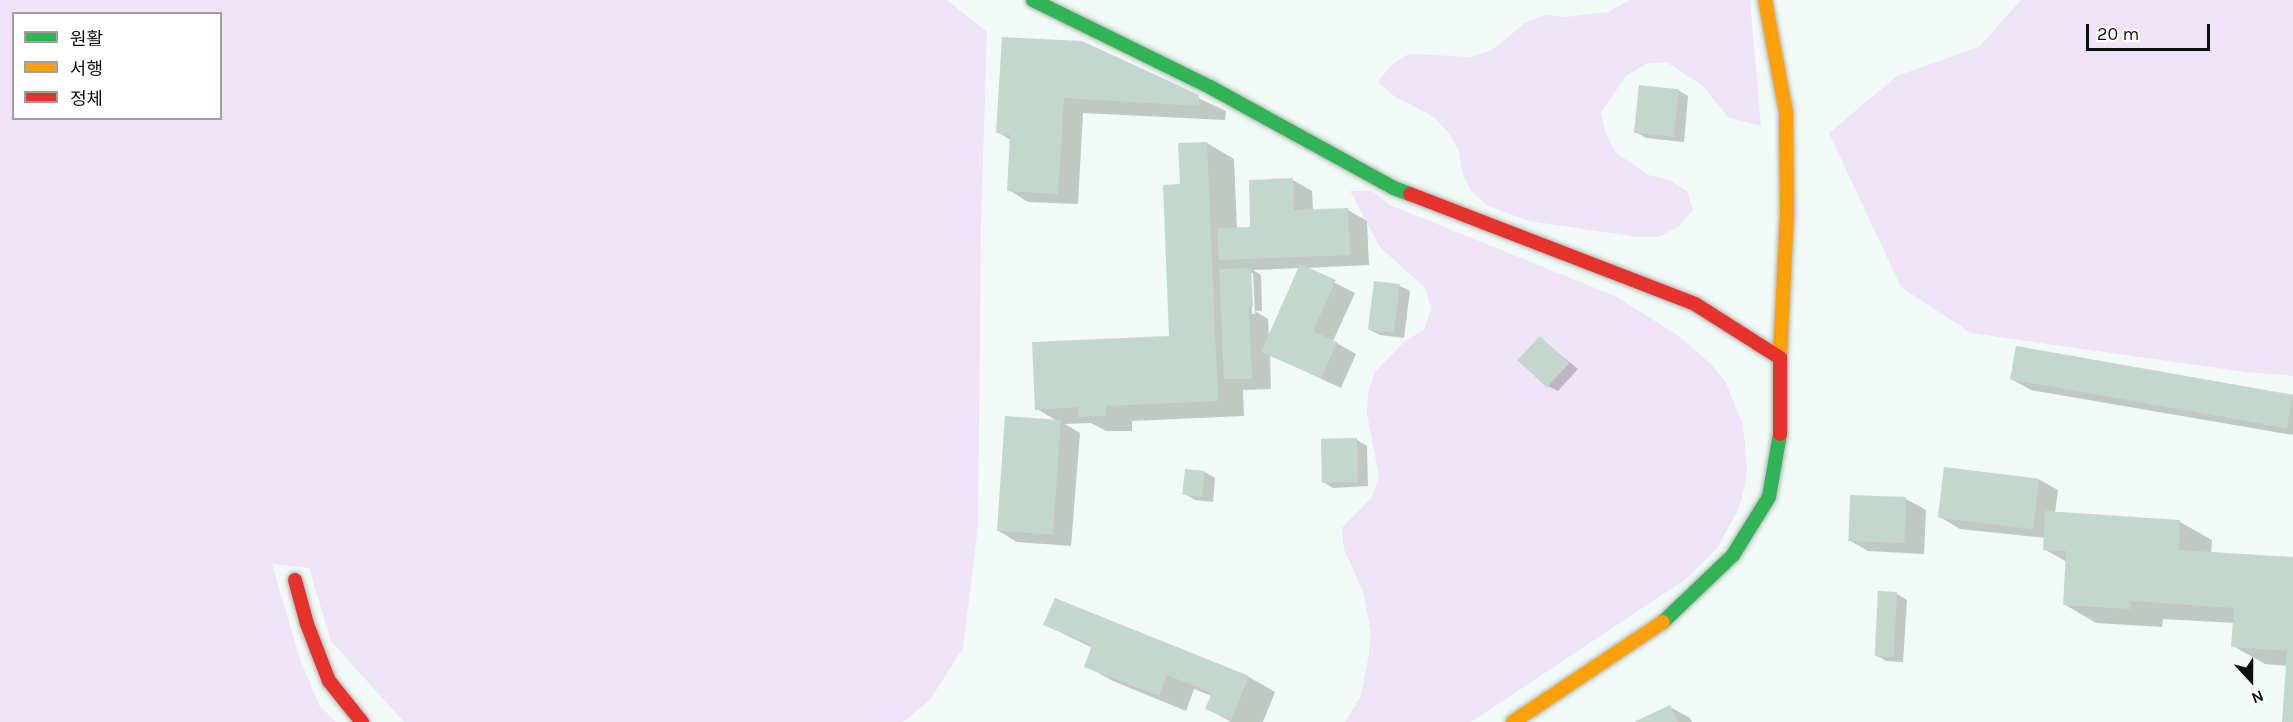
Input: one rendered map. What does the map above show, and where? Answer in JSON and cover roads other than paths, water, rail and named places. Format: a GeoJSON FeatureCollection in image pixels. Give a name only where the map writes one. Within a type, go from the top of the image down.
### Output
{"type":"FeatureCollection","features":[{"type":"Feature","properties":{"kind":"street"},"geometry":{"type":"LineString","coordinates":[[1033,0],[1210,87],[1394,189],[1695,304],[1780,358]]}},
{"type":"Feature","properties":{"kind":"street"},"geometry":{"type":"LineString","coordinates":[[1513,722],[1660,625],[1733,555],[1769,497],[1782,422],[1780,358],[1787,213],[1786,112],[1765,0]]}},
{"type":"Feature","properties":{"kind":"street"},"geometry":{"type":"LineString","coordinates":[[295,580],[307,624],[330,681],[362,722]]}}]}
